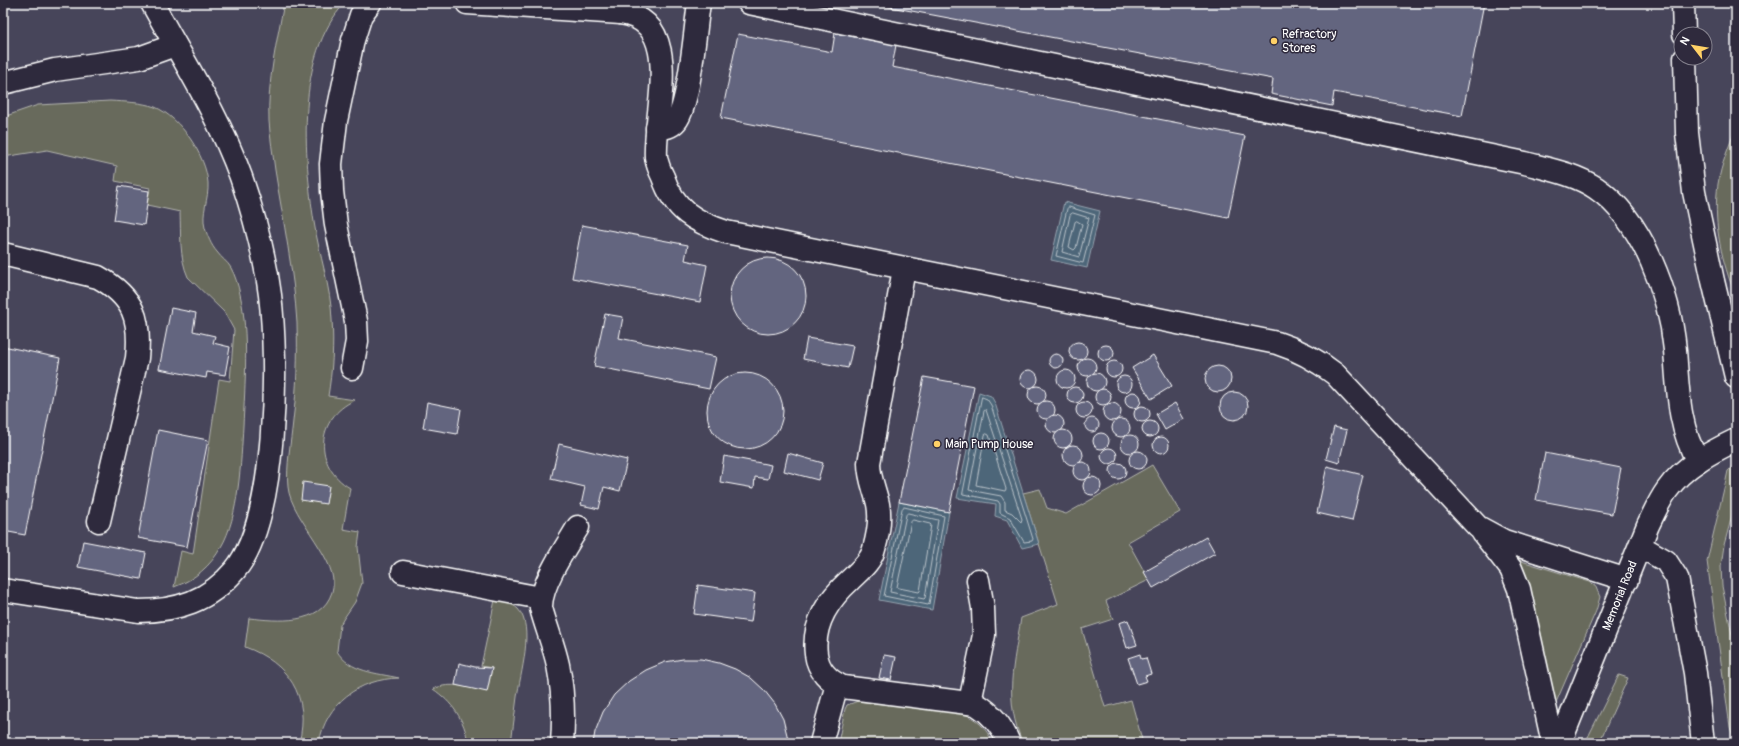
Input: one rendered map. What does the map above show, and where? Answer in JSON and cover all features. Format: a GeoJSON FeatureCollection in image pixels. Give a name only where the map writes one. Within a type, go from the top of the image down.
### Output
{"type":"FeatureCollection","features":[{"type":"Feature","properties":{"kind":"lane"},"geometry":{"type":"LineString","coordinates":[[3,590],[138,611],[157,611],[177,607],[198,600],[224,582],[236,569],[246,554],[257,525],[268,465],[272,422],[274,361],[270,294],[258,236],[234,159],[200,90],[152,3]]}},
{"type":"Feature","properties":{"kind":"lane"},"geometry":{"type":"LineString","coordinates":[[352,368],[357,341],[356,321],[336,225],[330,177],[336,121],[353,40],[361,15],[370,3]]}},
{"type":"Feature","properties":{"kind":"lane"},"geometry":{"type":"LineString","coordinates":[[467,3],[622,8],[642,21],[653,33],[659,46],[662,74],[656,158],[664,182],[675,202],[691,217],[703,224],[726,232],[904,269],[1270,341],[1297,350],[1314,358],[1336,374],[1470,519],[1504,558],[1511,569],[1519,589],[1553,743]]}},
{"type":"Feature","properties":{"kind":"lane"},"geometry":{"type":"LineString","coordinates":[[657,128],[668,127],[673,124],[683,109],[687,90],[698,3]]}},
{"type":"Feature","properties":{"kind":"lane"},"geometry":{"type":"LineString","coordinates":[[749,3],[1525,163],[1551,170],[1586,183],[1594,187],[1610,200],[1626,219],[1641,242],[1655,273],[1671,320],[1683,424],[1688,443],[1698,461]]}},
{"type":"Feature","properties":{"kind":"lane"},"geometry":{"type":"LineString","coordinates":[[1684,3],[1684,26]]}},
{"type":"Feature","properties":{"kind":"lane"},"geometry":{"type":"LineString","coordinates":[[3,83],[55,70],[139,58],[175,45]]}},
{"type":"Feature","properties":{"kind":"lane"},"geometry":{"type":"LineString","coordinates":[[1685,66],[1687,133],[1694,192],[1736,377]]}},
{"type":"Feature","properties":{"kind":"lane"},"geometry":{"type":"LineString","coordinates":[[3,254],[98,276],[108,282],[123,296],[136,320],[139,340],[137,358],[98,521]]}},
{"type":"Feature","properties":{"kind":"lane"},"geometry":{"type":"LineString","coordinates":[[904,269],[869,463],[871,479],[879,511],[879,525],[875,546],[871,557],[830,601],[818,627],[815,646],[819,664],[826,676],[837,684],[858,690],[970,702],[976,704],[987,711],[998,724],[1009,743]]}},
{"type":"Feature","properties":{"kind":"lane","name":"Memorial Road"},"geometry":{"type":"LineString","coordinates":[[1560,743],[1640,546],[1654,513],[1667,490],[1680,475],[1698,461],[1736,440]]}},
{"type":"Feature","properties":{"kind":"lane"},"geometry":{"type":"LineString","coordinates":[[1470,519],[1485,531],[1504,541],[1627,580]]}},
{"type":"Feature","properties":{"kind":"lane"},"geometry":{"type":"LineString","coordinates":[[562,743],[562,700],[558,665],[541,608],[542,598],[547,583],[578,526]]}},
{"type":"Feature","properties":{"kind":"lane"},"geometry":{"type":"LineString","coordinates":[[1640,546],[1662,557],[1671,567],[1677,578],[1695,673],[1703,743]]}},
{"type":"Feature","properties":{"kind":"lane"},"geometry":{"type":"LineString","coordinates":[[403,572],[542,598]]}},
{"type":"Feature","properties":{"kind":"lane"},"geometry":{"type":"LineString","coordinates":[[970,702],[984,635],[983,608],[978,580]]}},
{"type":"Feature","properties":{"kind":"lane"},"geometry":{"type":"LineString","coordinates":[[821,743],[837,684]]}},
{"type":"Feature","properties":{"kind":"shaded area"},"geometry":{"type":"Polygon","coordinates":[[[3,3],[1736,3],[1736,743],[3,743],[3,3]]]}},
{"type":"Feature","properties":{"kind":"green space"},"geometry":{"type":"Polygon","coordinates":[[[284,3],[345,3],[329,25],[318,50],[311,78],[307,108],[306,138],[310,196],[327,283],[333,329],[332,368],[328,396],[355,400],[342,408],[332,418],[326,430],[324,442],[325,455],[330,468],[338,479],[350,488],[343,529],[360,532],[358,547],[362,583],[355,602],[340,625],[337,651],[342,658],[356,667],[373,673],[399,678],[384,679],[371,683],[358,688],[347,696],[337,705],[329,716],[319,743],[299,743],[302,726],[302,710],[299,696],[293,683],[273,662],[245,647],[249,618],[285,620],[308,616],[318,611],[326,603],[332,592],[333,580],[330,567],[298,513],[291,499],[288,487],[288,462],[296,384],[297,323],[291,266],[275,170],[269,121],[273,62],[284,3]]]}},
{"type":"Feature","properties":{"kind":"green space"},"geometry":{"type":"Polygon","coordinates":[[[110,101],[139,103],[155,107],[165,112],[174,120],[190,139],[203,161],[208,183],[204,211],[205,228],[213,247],[228,264],[235,277],[243,309],[246,360],[244,410],[240,472],[232,520],[221,547],[207,566],[195,576],[174,587],[181,551],[193,554],[219,379],[230,381],[234,330],[224,312],[188,277],[183,262],[180,212],[147,205],[150,188],[115,181],[117,166],[47,150],[3,157],[3,117],[38,105],[110,101]]]}},
{"type":"Feature","properties":{"kind":"green space"},"geometry":{"type":"Polygon","coordinates":[[[1736,128],[1736,282],[1733,289],[1721,250],[1716,210],[1719,177],[1736,128]]]}},
{"type":"Feature","properties":{"kind":"green space"},"geometry":{"type":"Polygon","coordinates":[[[1736,462],[1736,501],[1724,545],[1721,566],[1722,586],[1736,654],[1735,743],[1730,727],[1707,561],[1728,471],[1736,462]]]}},
{"type":"Feature","properties":{"kind":"green space"},"geometry":{"type":"Polygon","coordinates":[[[1152,465],[1180,512],[1128,542],[1149,580],[1106,601],[1113,619],[1082,629],[1105,707],[1131,700],[1143,743],[1023,743],[1013,712],[1012,696],[1013,666],[1021,618],[1058,604],[1023,493],[1040,489],[1047,508],[1066,514],[1152,465]]]}},
{"type":"Feature","properties":{"kind":"green space"},"geometry":{"type":"Polygon","coordinates":[[[1518,560],[1590,582],[1595,585],[1600,597],[1596,611],[1554,707],[1529,587],[1523,568],[1518,560]]]}},
{"type":"Feature","properties":{"kind":"green space"},"geometry":{"type":"Polygon","coordinates":[[[495,600],[516,607],[523,617],[525,627],[525,652],[511,743],[468,743],[461,719],[452,706],[433,689],[453,685],[487,691],[492,668],[481,666],[495,600]]]}},
{"type":"Feature","properties":{"kind":"green space"},"geometry":{"type":"Polygon","coordinates":[[[1619,675],[1628,678],[1599,743],[1585,743],[1619,675]]]}},
{"type":"Feature","properties":{"kind":"green space"},"geometry":{"type":"Polygon","coordinates":[[[858,701],[961,713],[967,715],[980,724],[993,743],[838,743],[845,709],[847,705],[858,701]]]}},
{"type":"Feature","properties":{"kind":"water"},"geometry":{"type":"Polygon","coordinates":[[[1064,202],[1100,211],[1087,268],[1051,260],[1064,202]]]}},
{"type":"Feature","properties":{"kind":"water"},"geometry":{"type":"Polygon","coordinates":[[[979,392],[991,396],[995,403],[1039,544],[1022,548],[1007,520],[995,516],[996,504],[957,498],[979,392]]]}},
{"type":"Feature","properties":{"kind":"water"},"geometry":{"type":"Polygon","coordinates":[[[899,502],[949,512],[932,610],[879,600],[899,502]]]}},
{"type":"Feature","properties":{"kind":"building","name":"Refractory Stores"},"geometry":{"type":"Polygon","coordinates":[[[869,3],[1484,3],[1462,116],[1334,92],[1332,106],[1271,94],[1273,79],[869,3]]]}},
{"type":"Feature","properties":{"kind":"building"},"geometry":{"type":"Polygon","coordinates":[[[835,33],[896,45],[892,67],[1245,136],[1228,218],[721,118],[738,34],[832,52],[835,33]]]}},
{"type":"Feature","properties":{"kind":"building"},"geometry":{"type":"Polygon","coordinates":[[[119,186],[149,191],[144,225],[114,220],[119,186]]]}},
{"type":"Feature","properties":{"kind":"building"},"geometry":{"type":"Polygon","coordinates":[[[582,225],[688,245],[685,260],[707,265],[700,302],[572,278],[582,225]]]}},
{"type":"Feature","properties":{"kind":"building"},"geometry":{"type":"Polygon","coordinates":[[[768,258],[782,261],[795,269],[803,282],[806,296],[803,310],[795,323],[782,331],[768,334],[754,331],[741,323],[733,310],[730,296],[733,282],[741,269],[754,261],[768,258]]]}},
{"type":"Feature","properties":{"kind":"building"},"geometry":{"type":"Polygon","coordinates":[[[171,308],[196,313],[193,331],[215,336],[213,343],[230,347],[225,375],[207,372],[206,378],[159,369],[171,308]]]}},
{"type":"Feature","properties":{"kind":"building"},"geometry":{"type":"Polygon","coordinates":[[[605,314],[623,317],[619,338],[716,357],[709,389],[594,366],[605,314]]]}},
{"type":"Feature","properties":{"kind":"building"},"geometry":{"type":"Polygon","coordinates":[[[807,338],[853,346],[848,368],[803,359],[807,338]]]}},
{"type":"Feature","properties":{"kind":"building"},"geometry":{"type":"Polygon","coordinates":[[[1078,342],[1084,345],[1087,351],[1084,357],[1078,360],[1072,357],[1069,351],[1072,345],[1078,342]]]}},
{"type":"Feature","properties":{"kind":"building"},"geometry":{"type":"Polygon","coordinates":[[[1106,345],[1113,350],[1114,353],[1109,360],[1106,361],[1099,356],[1098,353],[1103,346],[1106,345]]]}},
{"type":"Feature","properties":{"kind":"building"},"geometry":{"type":"Polygon","coordinates":[[[3,346],[60,358],[25,535],[3,531],[3,346]]]}},
{"type":"Feature","properties":{"kind":"building"},"geometry":{"type":"Polygon","coordinates":[[[1053,354],[1059,354],[1063,358],[1063,364],[1059,368],[1053,368],[1049,364],[1049,358],[1053,354]]]}},
{"type":"Feature","properties":{"kind":"building"},"geometry":{"type":"Polygon","coordinates":[[[1153,355],[1172,386],[1151,399],[1132,368],[1153,355]]]}},
{"type":"Feature","properties":{"kind":"building"},"geometry":{"type":"Polygon","coordinates":[[[1087,358],[1093,361],[1096,367],[1093,373],[1087,376],[1081,373],[1078,367],[1081,361],[1087,358]]]}},
{"type":"Feature","properties":{"kind":"building"},"geometry":{"type":"Polygon","coordinates":[[[1114,361],[1121,366],[1122,369],[1117,376],[1114,377],[1107,372],[1106,369],[1111,362],[1114,361]]]}},
{"type":"Feature","properties":{"kind":"building"},"geometry":{"type":"Polygon","coordinates":[[[1218,366],[1228,369],[1231,379],[1228,389],[1218,392],[1208,389],[1205,379],[1208,369],[1218,366]]]}},
{"type":"Feature","properties":{"kind":"building"},"geometry":{"type":"Polygon","coordinates":[[[1029,370],[1035,373],[1038,379],[1035,385],[1029,388],[1023,385],[1020,379],[1023,373],[1029,370]]]}},
{"type":"Feature","properties":{"kind":"building"},"geometry":{"type":"Polygon","coordinates":[[[1066,370],[1072,373],[1075,379],[1072,385],[1066,388],[1060,385],[1057,379],[1060,373],[1066,370]]]}},
{"type":"Feature","properties":{"kind":"building"},"geometry":{"type":"Polygon","coordinates":[[[745,373],[759,376],[772,384],[780,397],[783,411],[780,425],[772,438],[759,446],[745,449],[731,446],[718,438],[710,425],[707,411],[710,397],[718,384],[731,376],[745,373]]]}},
{"type":"Feature","properties":{"kind":"building"},"geometry":{"type":"Polygon","coordinates":[[[1096,373],[1102,376],[1105,382],[1102,388],[1096,391],[1090,388],[1087,382],[1090,376],[1096,373]]]}},
{"type":"Feature","properties":{"kind":"building"},"geometry":{"type":"Polygon","coordinates":[[[1124,376],[1131,381],[1132,384],[1127,391],[1124,392],[1117,387],[1116,384],[1121,377],[1124,376]]]}},
{"type":"Feature","properties":{"kind":"building","name":"Main Pump House"},"geometry":{"type":"Polygon","coordinates":[[[924,377],[974,386],[949,512],[899,502],[924,377]]]}},
{"type":"Feature","properties":{"kind":"building"},"geometry":{"type":"Polygon","coordinates":[[[1037,386],[1043,389],[1046,395],[1043,401],[1037,404],[1031,401],[1028,395],[1031,389],[1037,386]]]}},
{"type":"Feature","properties":{"kind":"building"},"geometry":{"type":"Polygon","coordinates":[[[1075,387],[1081,389],[1083,395],[1081,401],[1075,403],[1069,401],[1067,395],[1069,389],[1075,387]]]}},
{"type":"Feature","properties":{"kind":"building"},"geometry":{"type":"Polygon","coordinates":[[[1100,389],[1106,389],[1111,394],[1109,403],[1106,405],[1100,405],[1095,400],[1095,394],[1100,389]]]}},
{"type":"Feature","properties":{"kind":"building"},"geometry":{"type":"Polygon","coordinates":[[[1133,392],[1140,397],[1141,400],[1136,407],[1133,408],[1126,403],[1125,400],[1130,393],[1133,392]]]}},
{"type":"Feature","properties":{"kind":"building"},"geometry":{"type":"Polygon","coordinates":[[[1234,392],[1240,393],[1244,396],[1247,400],[1247,412],[1244,416],[1240,419],[1234,420],[1228,419],[1224,416],[1221,412],[1220,406],[1221,400],[1224,396],[1228,393],[1234,392]]]}},
{"type":"Feature","properties":{"kind":"building"},"geometry":{"type":"Polygon","coordinates":[[[1046,401],[1052,404],[1055,410],[1052,416],[1046,419],[1040,416],[1037,410],[1040,404],[1046,401]]]}},
{"type":"Feature","properties":{"kind":"building"},"geometry":{"type":"Polygon","coordinates":[[[427,402],[461,409],[457,434],[423,428],[427,402]]]}},
{"type":"Feature","properties":{"kind":"building"},"geometry":{"type":"Polygon","coordinates":[[[1084,402],[1090,404],[1092,410],[1090,416],[1084,418],[1078,416],[1076,410],[1078,404],[1084,402]]]}},
{"type":"Feature","properties":{"kind":"building"},"geometry":{"type":"Polygon","coordinates":[[[1112,403],[1118,406],[1121,412],[1118,418],[1112,421],[1106,418],[1103,412],[1106,406],[1112,403]]]}},
{"type":"Feature","properties":{"kind":"building"},"geometry":{"type":"Polygon","coordinates":[[[1175,403],[1184,419],[1165,430],[1156,414],[1175,403]]]}},
{"type":"Feature","properties":{"kind":"building"},"geometry":{"type":"Polygon","coordinates":[[[1142,406],[1149,411],[1150,414],[1145,421],[1142,422],[1135,417],[1134,414],[1139,407],[1142,406]]]}},
{"type":"Feature","properties":{"kind":"building"},"geometry":{"type":"Polygon","coordinates":[[[1055,415],[1061,418],[1064,424],[1061,430],[1055,433],[1049,430],[1046,424],[1049,418],[1055,415]]]}},
{"type":"Feature","properties":{"kind":"building"},"geometry":{"type":"Polygon","coordinates":[[[1089,418],[1095,418],[1099,422],[1099,428],[1095,432],[1089,432],[1085,428],[1085,422],[1089,418]]]}},
{"type":"Feature","properties":{"kind":"building"},"geometry":{"type":"Polygon","coordinates":[[[1121,419],[1127,422],[1130,428],[1127,434],[1121,437],[1115,434],[1112,428],[1115,422],[1121,419]]]}},
{"type":"Feature","properties":{"kind":"building"},"geometry":{"type":"Polygon","coordinates":[[[1150,421],[1157,426],[1158,429],[1153,436],[1150,437],[1143,432],[1142,429],[1147,422],[1150,421]]]}},
{"type":"Feature","properties":{"kind":"building"},"geometry":{"type":"Polygon","coordinates":[[[1334,427],[1347,430],[1339,463],[1326,459],[1334,427]]]}},
{"type":"Feature","properties":{"kind":"building"},"geometry":{"type":"Polygon","coordinates":[[[158,430],[208,440],[187,547],[138,538],[158,430]]]}},
{"type":"Feature","properties":{"kind":"building"},"geometry":{"type":"Polygon","coordinates":[[[1063,430],[1069,433],[1072,439],[1069,445],[1063,448],[1057,445],[1054,439],[1057,433],[1063,430]]]}},
{"type":"Feature","properties":{"kind":"building"},"geometry":{"type":"Polygon","coordinates":[[[1101,433],[1108,438],[1109,441],[1104,448],[1101,449],[1094,444],[1093,441],[1098,434],[1101,433]]]}},
{"type":"Feature","properties":{"kind":"building"},"geometry":{"type":"Polygon","coordinates":[[[1126,435],[1134,435],[1139,440],[1137,451],[1134,453],[1126,453],[1121,448],[1121,440],[1126,435]]]}},
{"type":"Feature","properties":{"kind":"building"},"geometry":{"type":"Polygon","coordinates":[[[1161,437],[1168,442],[1169,445],[1164,452],[1161,453],[1154,448],[1153,445],[1158,438],[1161,437]]]}},
{"type":"Feature","properties":{"kind":"building"},"geometry":{"type":"Polygon","coordinates":[[[559,444],[627,460],[620,491],[604,487],[599,509],[581,505],[585,487],[551,479],[559,444]]]}},
{"type":"Feature","properties":{"kind":"building"},"geometry":{"type":"Polygon","coordinates":[[[1073,445],[1080,448],[1083,455],[1080,462],[1073,465],[1066,462],[1063,455],[1066,448],[1073,445]]]}},
{"type":"Feature","properties":{"kind":"building"},"geometry":{"type":"Polygon","coordinates":[[[1109,448],[1116,453],[1117,456],[1112,463],[1109,464],[1102,459],[1101,456],[1106,449],[1109,448]]]}},
{"type":"Feature","properties":{"kind":"building"},"geometry":{"type":"Polygon","coordinates":[[[1138,451],[1144,454],[1147,460],[1144,466],[1138,469],[1132,466],[1129,460],[1132,454],[1138,451]]]}},
{"type":"Feature","properties":{"kind":"building"},"geometry":{"type":"Polygon","coordinates":[[[788,453],[823,463],[818,480],[784,471],[788,453]]]}},
{"type":"Feature","properties":{"kind":"building"},"geometry":{"type":"Polygon","coordinates":[[[1545,453],[1621,468],[1612,514],[1536,500],[1545,453]]]}},
{"type":"Feature","properties":{"kind":"building"},"geometry":{"type":"Polygon","coordinates":[[[724,456],[771,465],[768,479],[755,477],[754,488],[720,482],[724,456]]]}},
{"type":"Feature","properties":{"kind":"building"},"geometry":{"type":"Polygon","coordinates":[[[1082,462],[1088,465],[1091,471],[1088,477],[1082,480],[1076,477],[1073,471],[1076,465],[1082,462]]]}},
{"type":"Feature","properties":{"kind":"building"},"geometry":{"type":"Polygon","coordinates":[[[1118,463],[1125,468],[1126,471],[1121,478],[1118,479],[1111,474],[1110,471],[1115,464],[1118,463]]]}},
{"type":"Feature","properties":{"kind":"building"},"geometry":{"type":"Polygon","coordinates":[[[1327,466],[1363,475],[1352,521],[1317,513],[1327,466]]]}},
{"type":"Feature","properties":{"kind":"building"},"geometry":{"type":"Polygon","coordinates":[[[1088,477],[1096,477],[1101,482],[1099,493],[1096,495],[1088,495],[1083,490],[1083,482],[1088,477]]]}},
{"type":"Feature","properties":{"kind":"building"},"geometry":{"type":"Polygon","coordinates":[[[303,482],[329,486],[326,504],[301,500],[303,482]]]}},
{"type":"Feature","properties":{"kind":"building"},"geometry":{"type":"Polygon","coordinates":[[[1206,537],[1215,553],[1153,588],[1144,572],[1206,537]]]}},
{"type":"Feature","properties":{"kind":"building"},"geometry":{"type":"Polygon","coordinates":[[[83,541],[146,553],[141,579],[78,567],[83,541]]]}},
{"type":"Feature","properties":{"kind":"building"},"geometry":{"type":"Polygon","coordinates":[[[698,585],[755,593],[751,622],[694,614],[698,585]]]}},
{"type":"Feature","properties":{"kind":"building"},"geometry":{"type":"Polygon","coordinates":[[[1128,620],[1137,645],[1127,648],[1119,623],[1128,620]]]}},
{"type":"Feature","properties":{"kind":"building"},"geometry":{"type":"Polygon","coordinates":[[[1140,654],[1141,659],[1146,658],[1151,674],[1145,676],[1147,681],[1137,684],[1128,658],[1140,654]]]}},
{"type":"Feature","properties":{"kind":"building"},"geometry":{"type":"Polygon","coordinates":[[[884,655],[896,657],[891,680],[879,678],[884,655]]]}},
{"type":"Feature","properties":{"kind":"building"},"geometry":{"type":"Polygon","coordinates":[[[683,659],[701,659],[719,663],[735,669],[751,678],[764,690],[775,704],[783,719],[789,743],[593,743],[595,732],[603,712],[614,695],[629,681],[646,670],[665,662],[683,659]]]}},
{"type":"Feature","properties":{"kind":"building"},"geometry":{"type":"Polygon","coordinates":[[[459,663],[475,667],[492,668],[487,692],[455,685],[459,663]]]}},
{"type":"Feature","properties":{"kind":"place","name":"Refractory Stores"},"geometry":{"type":"Point","coordinates":[1274,41]}},
{"type":"Feature","properties":{"kind":"place","name":"Main Pump House"},"geometry":{"type":"Point","coordinates":[937,444]}}]}
